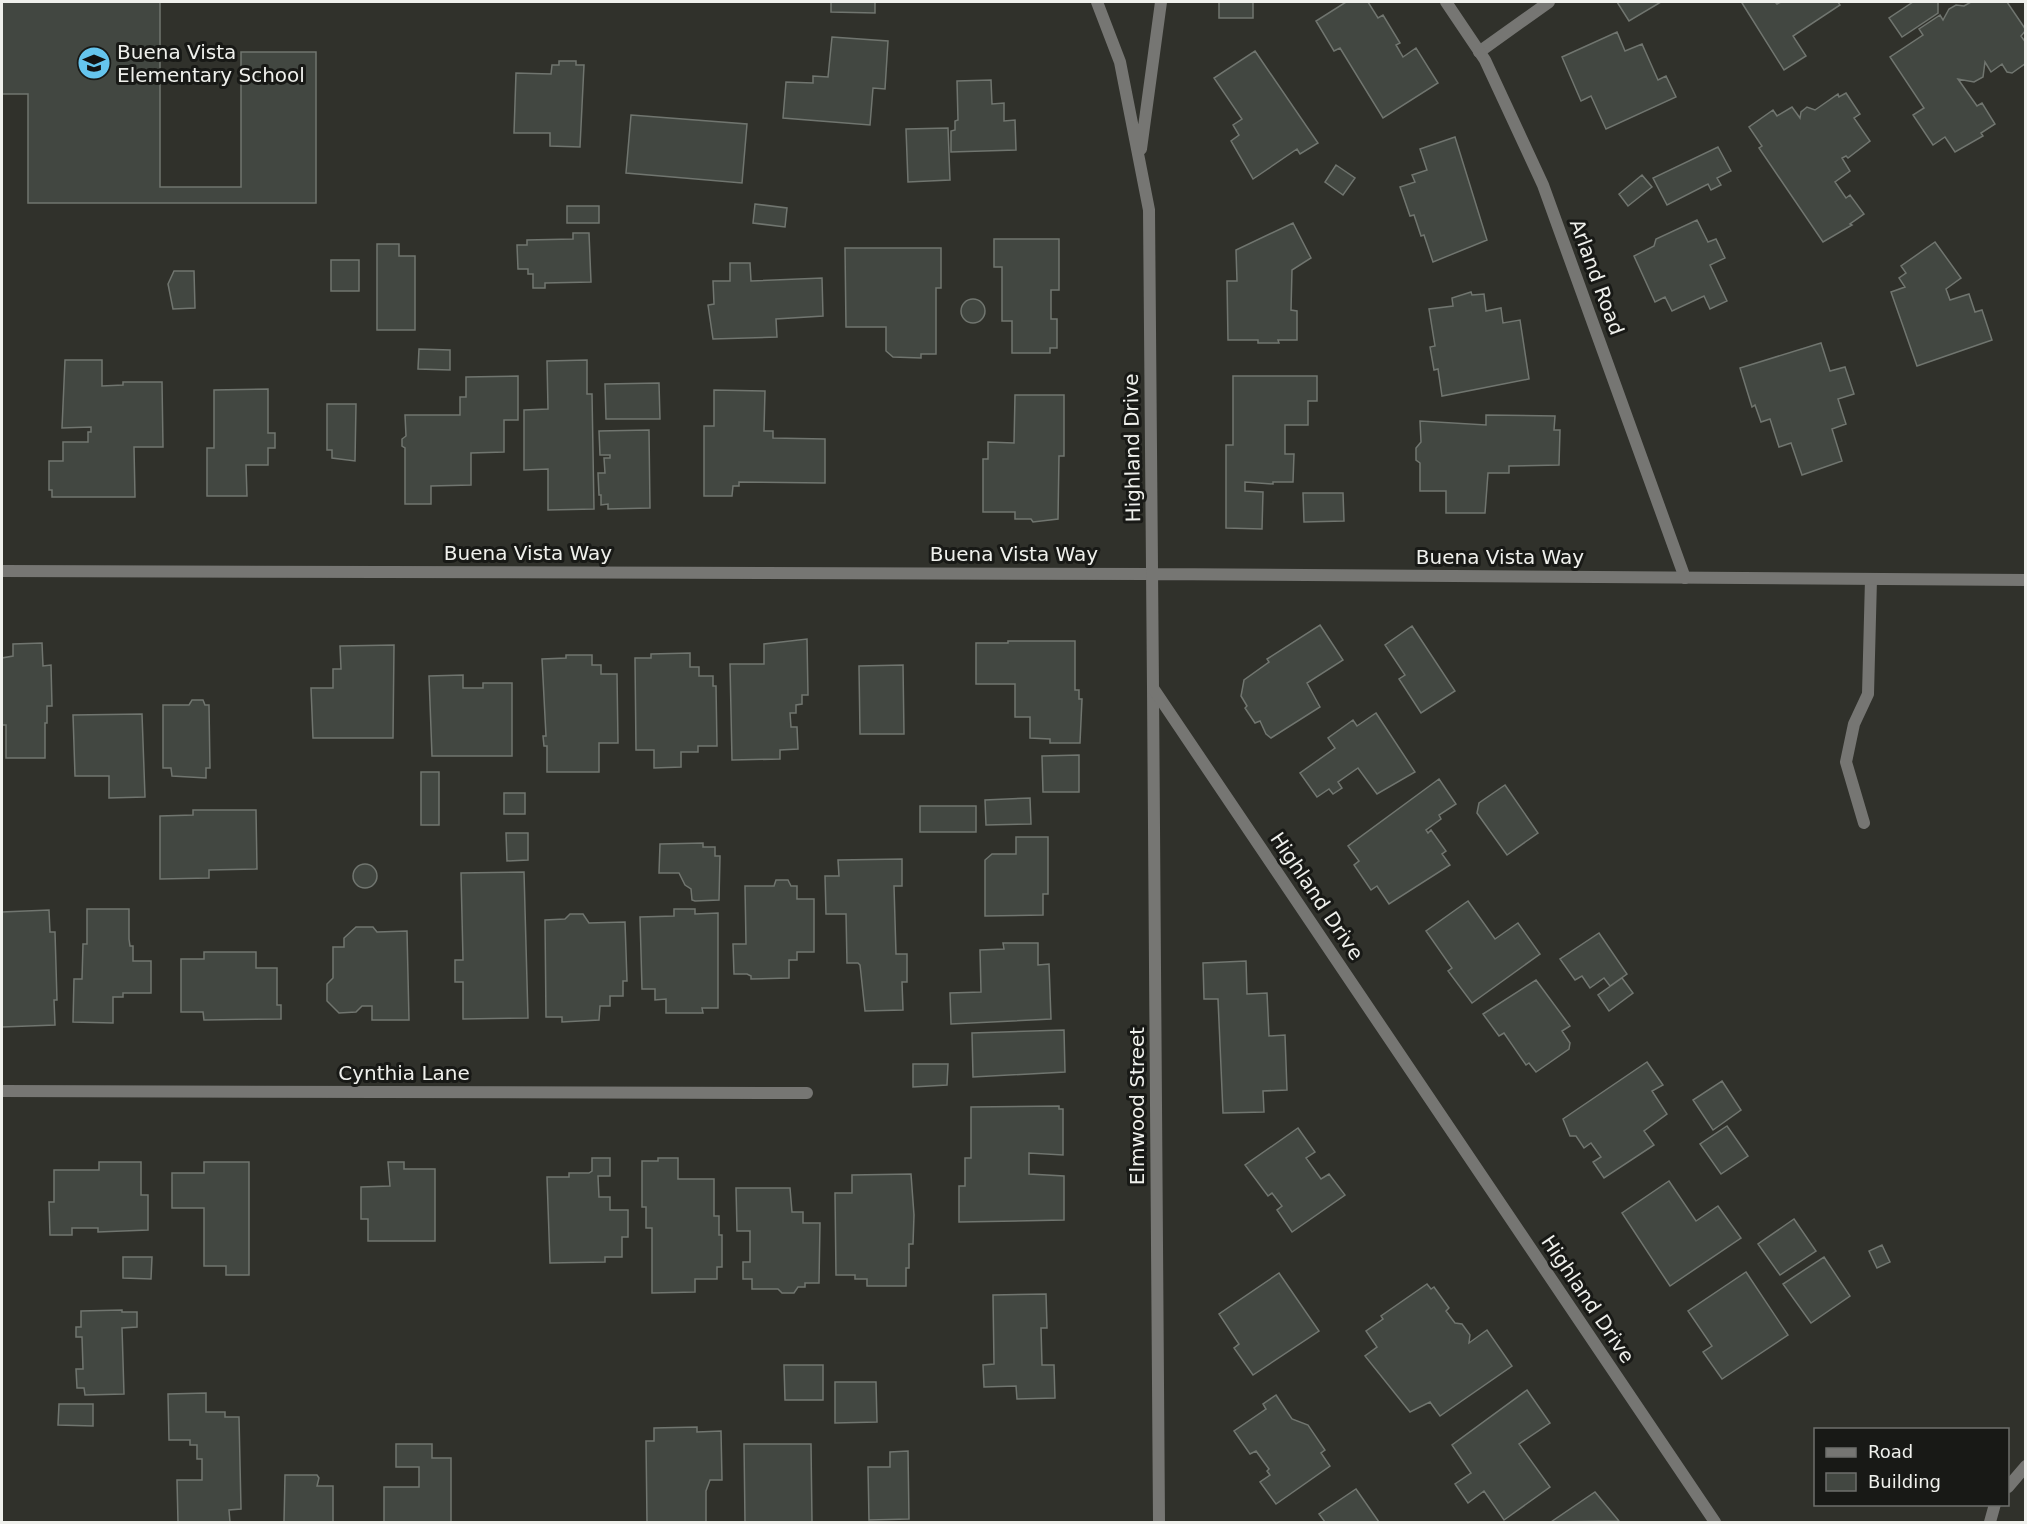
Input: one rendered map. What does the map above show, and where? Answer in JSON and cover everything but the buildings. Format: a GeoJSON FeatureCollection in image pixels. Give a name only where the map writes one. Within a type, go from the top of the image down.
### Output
{"type":"FeatureCollection","features":[{"type":"Feature","properties":{"kind":"street","name":"Highland Drive"},"geometry":{"type":"LineString","coordinates":[[1097,2],[1120,62],[1149,210],[1153,688],[1715,1522]]}},
{"type":"Feature","properties":{"kind":"street"},"geometry":{"type":"LineString","coordinates":[[1139,159],[1161,15],[1161,2]]}},
{"type":"Feature","properties":{"kind":"street","name":"Arland Road"},"geometry":{"type":"LineString","coordinates":[[1446,2],[1479,52],[1543,184],[1685,578]]}},
{"type":"Feature","properties":{"kind":"street"},"geometry":{"type":"LineString","coordinates":[[1479,52],[1550,2]]}},
{"type":"Feature","properties":{"kind":"street","name":"Buena Vista Way"},"geometry":{"type":"LineString","coordinates":[[2,571],[1153,574],[2025,580]]}},
{"type":"Feature","properties":{"kind":"street"},"geometry":{"type":"LineString","coordinates":[[1864,823],[1846,762],[1854,724],[1868,694],[1871,579]]}},
{"type":"Feature","properties":{"kind":"street","name":"Elmwood Street"},"geometry":{"type":"LineString","coordinates":[[1153,688],[1160,1522]]}},
{"type":"Feature","properties":{"kind":"street","name":"Cynthia Lane"},"geometry":{"type":"LineString","coordinates":[[2,1091],[807,1093]]}},
{"type":"Feature","properties":{"kind":"street"},"geometry":{"type":"LineString","coordinates":[[2009,1485],[2025,1466]]}},
{"type":"Feature","properties":{"kind":"street"},"geometry":{"type":"LineString","coordinates":[[1990,1522],[1994,1506]]}},
{"type":"Feature","properties":{"kind":"place","name":"Buena Vista Elementary School"},"geometry":{"type":"Point","coordinates":[94,63]}}]}
